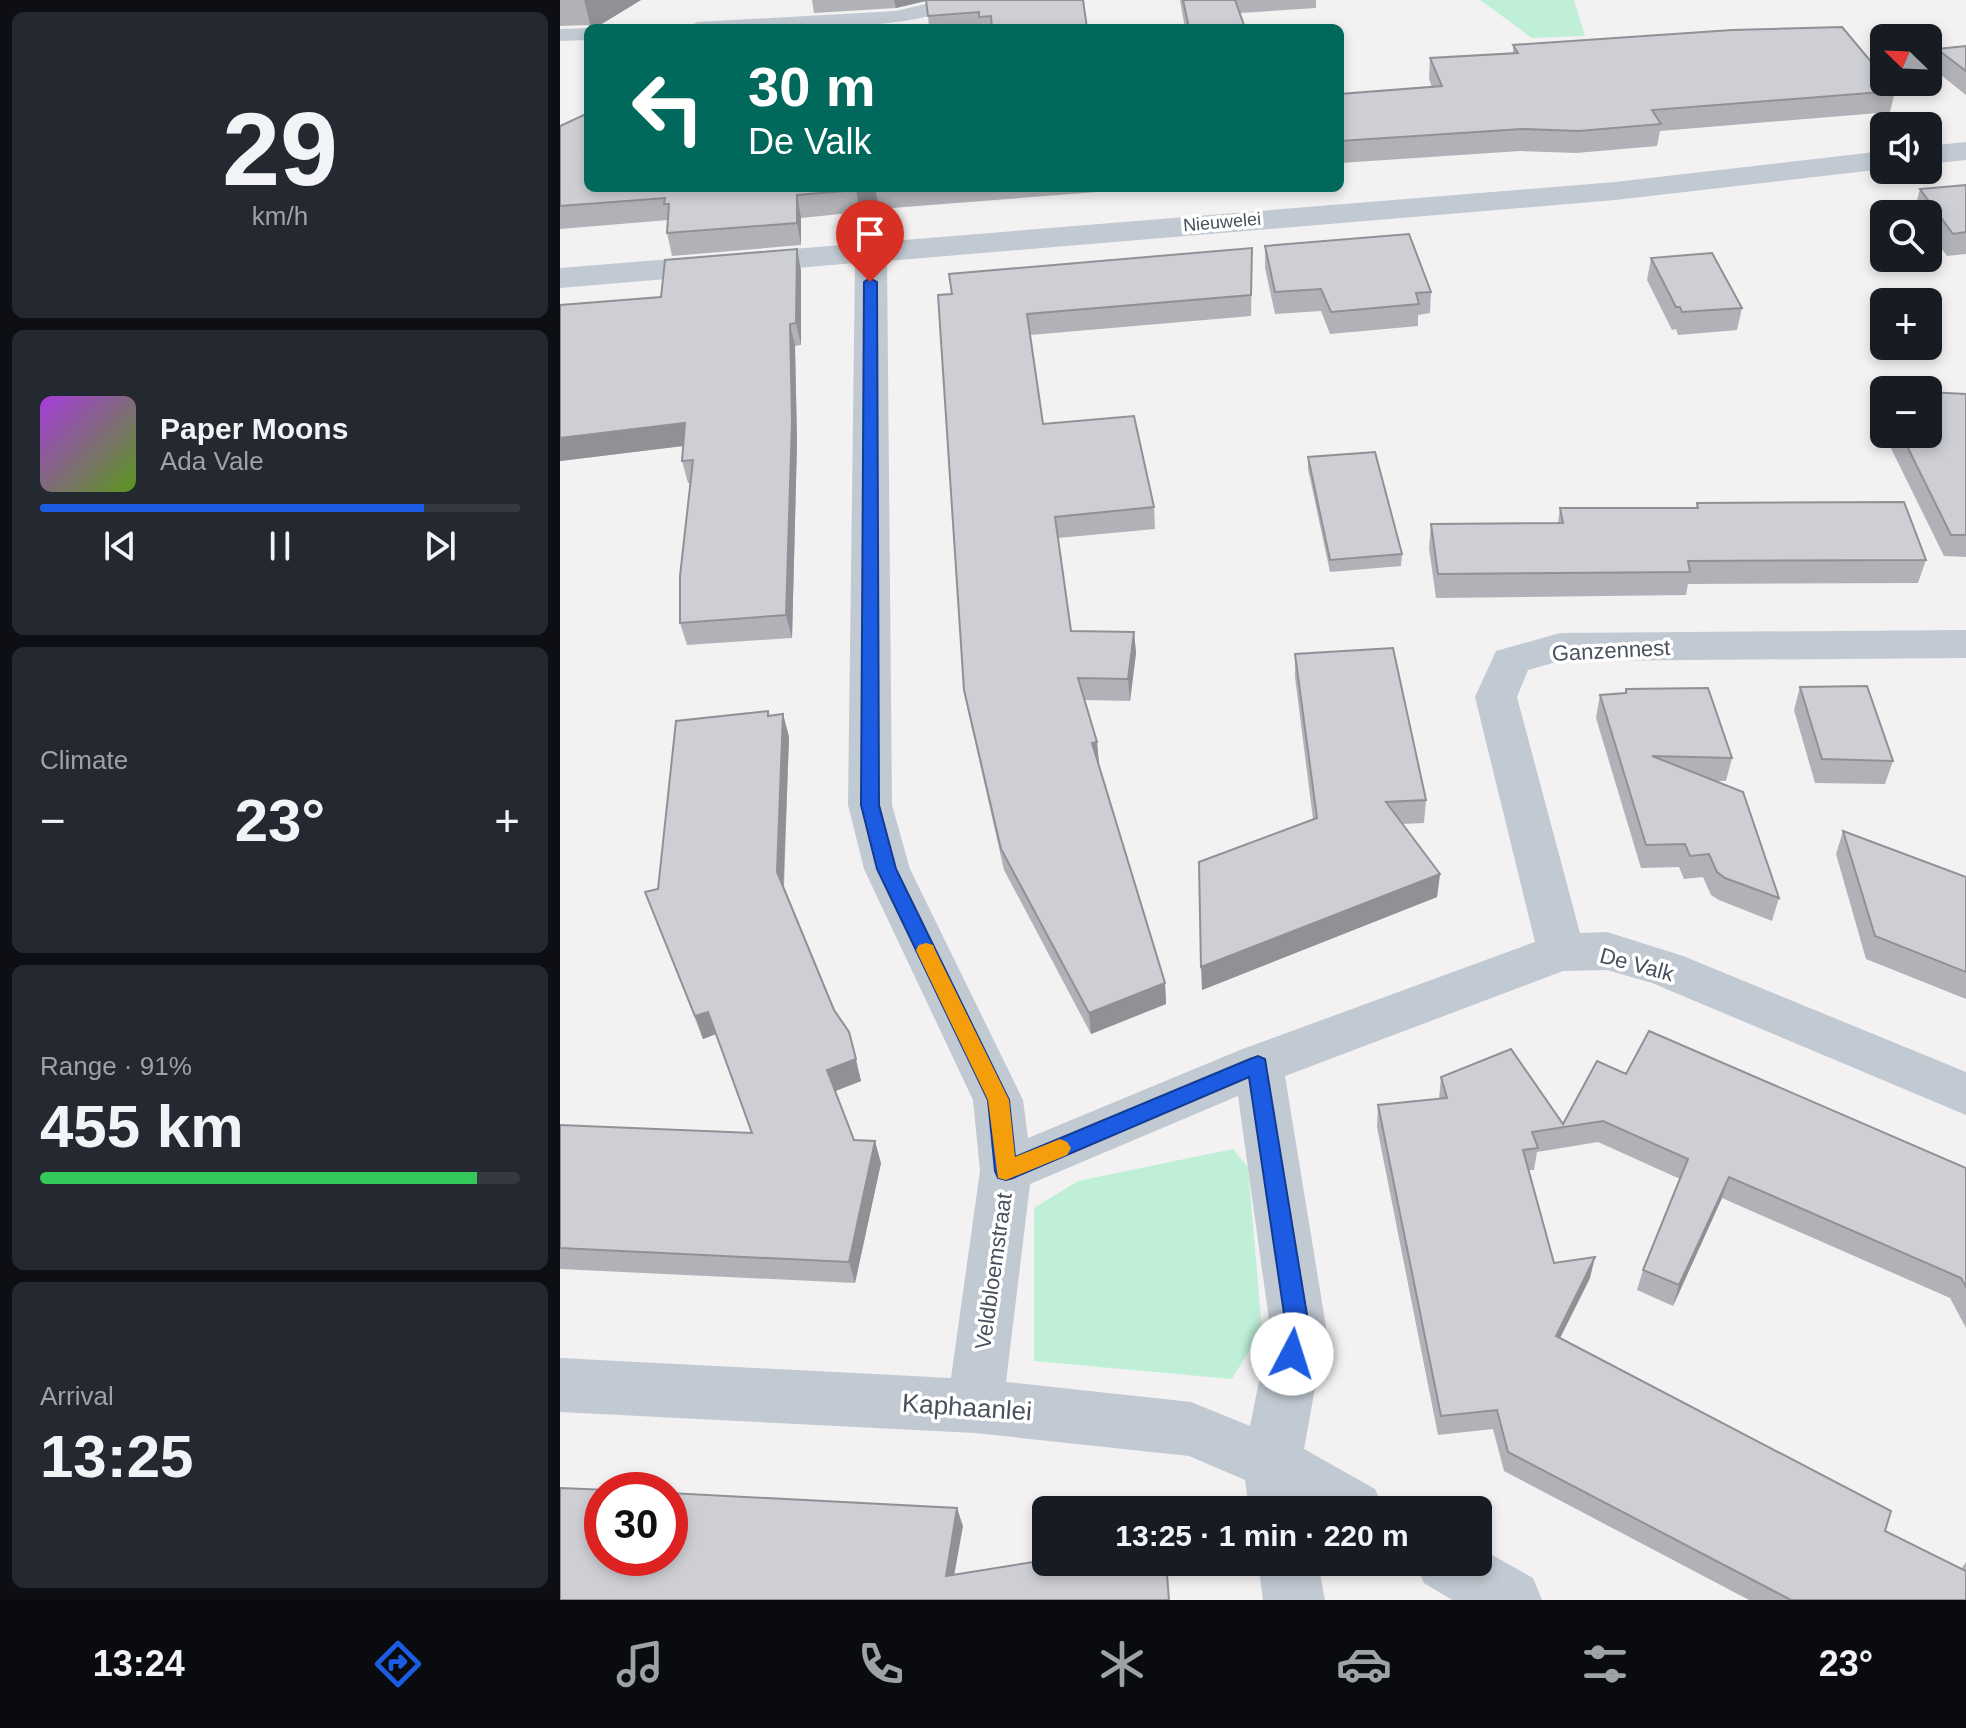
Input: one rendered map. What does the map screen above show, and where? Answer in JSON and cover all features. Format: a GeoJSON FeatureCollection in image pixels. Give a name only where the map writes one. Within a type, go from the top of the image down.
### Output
{"type":"FeatureCollection","features":[{"type":"Feature","properties":{"kind":"street"},"geometry":{"type":"LineString","coordinates":[[1942,154],[1966,151]]}},
{"type":"Feature","properties":{"kind":"street","name":"Nieuwelei"},"geometry":{"type":"LineString","coordinates":[[560,278],[1615,191],[1870,162]]}},
{"type":"Feature","properties":{"kind":"street","name":"Veldbloemstraat"},"geometry":{"type":"LineString","coordinates":[[871,252],[870,805],[887,869],[998,1100],[1006,1171],[975,1406]]}},
{"type":"Feature","properties":{"kind":"street","name":"Ganzennest"},"geometry":{"type":"LineString","coordinates":[[1561,952],[1496,697],[1511,661],[1560,647],[1966,644]]}},
{"type":"Feature","properties":{"kind":"street","name":"De Valk"},"geometry":{"type":"LineString","coordinates":[[1006,1171],[1258,1065],[1561,952],[1607,951],[1666,969],[1966,1094]]}},
{"type":"Feature","properties":{"kind":"street"},"geometry":{"type":"LineString","coordinates":[[1258,1065],[1298,1327],[1275,1486]]}},
{"type":"Feature","properties":{"kind":"street","name":"Kaphaanlei"},"geometry":{"type":"LineString","coordinates":[[560,1385],[975,1406],[1191,1429],[1275,1486],[1308,1496]]}},
{"type":"Feature","properties":{"kind":"street"},"geometry":{"type":"LineString","coordinates":[[1290,1576],[1294,1600]]}},
{"type":"Feature","properties":{"kind":"street"},"geometry":{"type":"LineString","coordinates":[[1469,1576],[1511,1600]]}},
{"type":"Feature","properties":{"kind":"lane"},"geometry":{"type":"LineString","coordinates":[[769,24],[896,17],[947,5],[953,0]]}},
{"type":"Feature","properties":{"kind":"lane"},"geometry":{"type":"LineString","coordinates":[[560,35],[584,34]]}},
{"type":"Feature","properties":{"kind":"green space"},"geometry":{"type":"Polygon","coordinates":[[[1480,0],[1574,0],[1585,36],[1532,38],[1480,0]]]}},
{"type":"Feature","properties":{"kind":"green space"},"geometry":{"type":"Polygon","coordinates":[[[1233,1149],[1248,1167],[1262,1330],[1232,1379],[1034,1361],[1034,1208],[1078,1181],[1233,1149]]]}},
{"type":"Feature","properties":{"kind":"building"},"geometry":{"type":"Polygon","coordinates":[[[926,0],[1083,0],[1086,24],[992,24],[991,16],[979,17],[979,12],[928,16],[926,0]]]}},
{"type":"Feature","properties":{"kind":"building"},"geometry":{"type":"Polygon","coordinates":[[[1183,0],[1235,0],[1244,24],[1188,24],[1183,0]]]}},
{"type":"Feature","properties":{"kind":"building"},"geometry":{"type":"Polygon","coordinates":[[[1842,27],[1870,60],[1870,93],[1652,110],[1661,124],[1579,131],[1522,129],[1344,141],[1344,94],[1442,86],[1430,58],[1518,53],[1513,45],[1732,30],[1842,27]]]}},
{"type":"Feature","properties":{"kind":"building"},"geometry":{"type":"Polygon","coordinates":[[[1966,46],[1966,71],[1942,53],[1942,48],[1966,46]]]}},
{"type":"Feature","properties":{"kind":"building"},"geometry":{"type":"Polygon","coordinates":[[[584,115],[584,192],[832,192],[797,195],[797,223],[667,233],[669,204],[664,204],[665,198],[560,206],[560,126],[584,115]]]}},
{"type":"Feature","properties":{"kind":"building"},"geometry":{"type":"Polygon","coordinates":[[[1966,185],[1966,232],[1953,234],[1942,219],[1942,200],[1928,200],[1920,189],[1966,185]]]}},
{"type":"Feature","properties":{"kind":"building"},"geometry":{"type":"Polygon","coordinates":[[[1409,234],[1431,292],[1416,293],[1419,304],[1331,312],[1321,289],[1275,292],[1265,246],[1409,234]]]}},
{"type":"Feature","properties":{"kind":"building"},"geometry":{"type":"Polygon","coordinates":[[[1252,248],[1251,295],[1027,314],[1043,424],[1134,416],[1154,507],[1055,517],[1071,631],[1134,632],[1128,679],[1078,678],[1097,742],[1092,743],[1165,983],[1089,1013],[1001,849],[964,690],[938,295],[952,294],[949,274],[1252,248]]]}},
{"type":"Feature","properties":{"kind":"building"},"geometry":{"type":"Polygon","coordinates":[[[797,249],[796,323],[790,324],[792,421],[786,615],[680,623],[680,576],[693,460],[682,461],[685,423],[560,438],[560,305],[661,297],[665,260],[797,249]]]}},
{"type":"Feature","properties":{"kind":"building"},"geometry":{"type":"Polygon","coordinates":[[[1712,253],[1742,308],[1682,312],[1680,307],[1676,307],[1651,258],[1712,253]]]}},
{"type":"Feature","properties":{"kind":"building"},"geometry":{"type":"Polygon","coordinates":[[[1942,393],[1966,394],[1966,535],[1951,535],[1908,448],[1942,448],[1942,393]]]}},
{"type":"Feature","properties":{"kind":"building"},"geometry":{"type":"Polygon","coordinates":[[[1375,452],[1402,554],[1330,560],[1308,457],[1375,452]]]}},
{"type":"Feature","properties":{"kind":"building"},"geometry":{"type":"Polygon","coordinates":[[[1904,502],[1926,560],[1688,561],[1690,572],[1438,574],[1431,524],[1563,523],[1560,508],[1698,508],[1697,503],[1904,502]]]}},
{"type":"Feature","properties":{"kind":"building"},"geometry":{"type":"Polygon","coordinates":[[[1393,648],[1426,800],[1386,802],[1440,874],[1201,967],[1199,862],[1317,818],[1295,654],[1393,648]]]}},
{"type":"Feature","properties":{"kind":"building"},"geometry":{"type":"Polygon","coordinates":[[[1867,686],[1893,761],[1822,759],[1800,687],[1867,686]]]}},
{"type":"Feature","properties":{"kind":"building"},"geometry":{"type":"Polygon","coordinates":[[[1708,688],[1732,758],[1652,756],[1743,792],[1779,898],[1725,878],[1717,872],[1709,854],[1690,856],[1685,844],[1646,845],[1600,695],[1626,693],[1626,689],[1708,688]]]}},
{"type":"Feature","properties":{"kind":"building"},"geometry":{"type":"Polygon","coordinates":[[[768,711],[768,716],[783,714],[777,872],[834,1010],[849,1032],[856,1059],[827,1070],[854,1140],[875,1141],[849,1262],[560,1248],[560,1125],[752,1133],[708,1012],[695,1016],[645,892],[658,889],[676,721],[768,711]]]}},
{"type":"Feature","properties":{"kind":"building"},"geometry":{"type":"Polygon","coordinates":[[[1843,831],[1966,877],[1966,972],[1875,936],[1843,831]]]}},
{"type":"Feature","properties":{"kind":"building"},"geometry":{"type":"Polygon","coordinates":[[[1649,1031],[1966,1168],[1966,1287],[1961,1278],[1729,1177],[1679,1285],[1643,1270],[1688,1159],[1603,1121],[1532,1132],[1538,1148],[1523,1150],[1554,1263],[1595,1257],[1556,1336],[1891,1511],[1885,1531],[1966,1571],[1966,1600],[1791,1600],[1508,1452],[1497,1410],[1441,1416],[1378,1105],[1447,1098],[1441,1077],[1511,1049],[1563,1124],[1597,1061],[1626,1074],[1649,1031]]]}},
{"type":"Feature","properties":{"kind":"building"},"geometry":{"type":"Polygon","coordinates":[[[560,1488],[584,1489],[584,1576],[688,1576],[688,1494],[957,1508],[946,1576],[1032,1562],[1032,1576],[1167,1576],[1169,1600],[560,1600],[560,1488]]]}},
{"type":"Feature","properties":{"kind":"slow traffic"},"geometry":{"type":"LineString","coordinates":[[926,950],[998,1100],[1006,1171],[1060,1148]]}},
{"type":"Feature","properties":{"kind":"route"},"geometry":{"type":"LineString","coordinates":[[870,282],[870,805],[887,869],[998,1100],[1006,1171],[1258,1065],[1298,1327],[1292,1354]]}}]}
